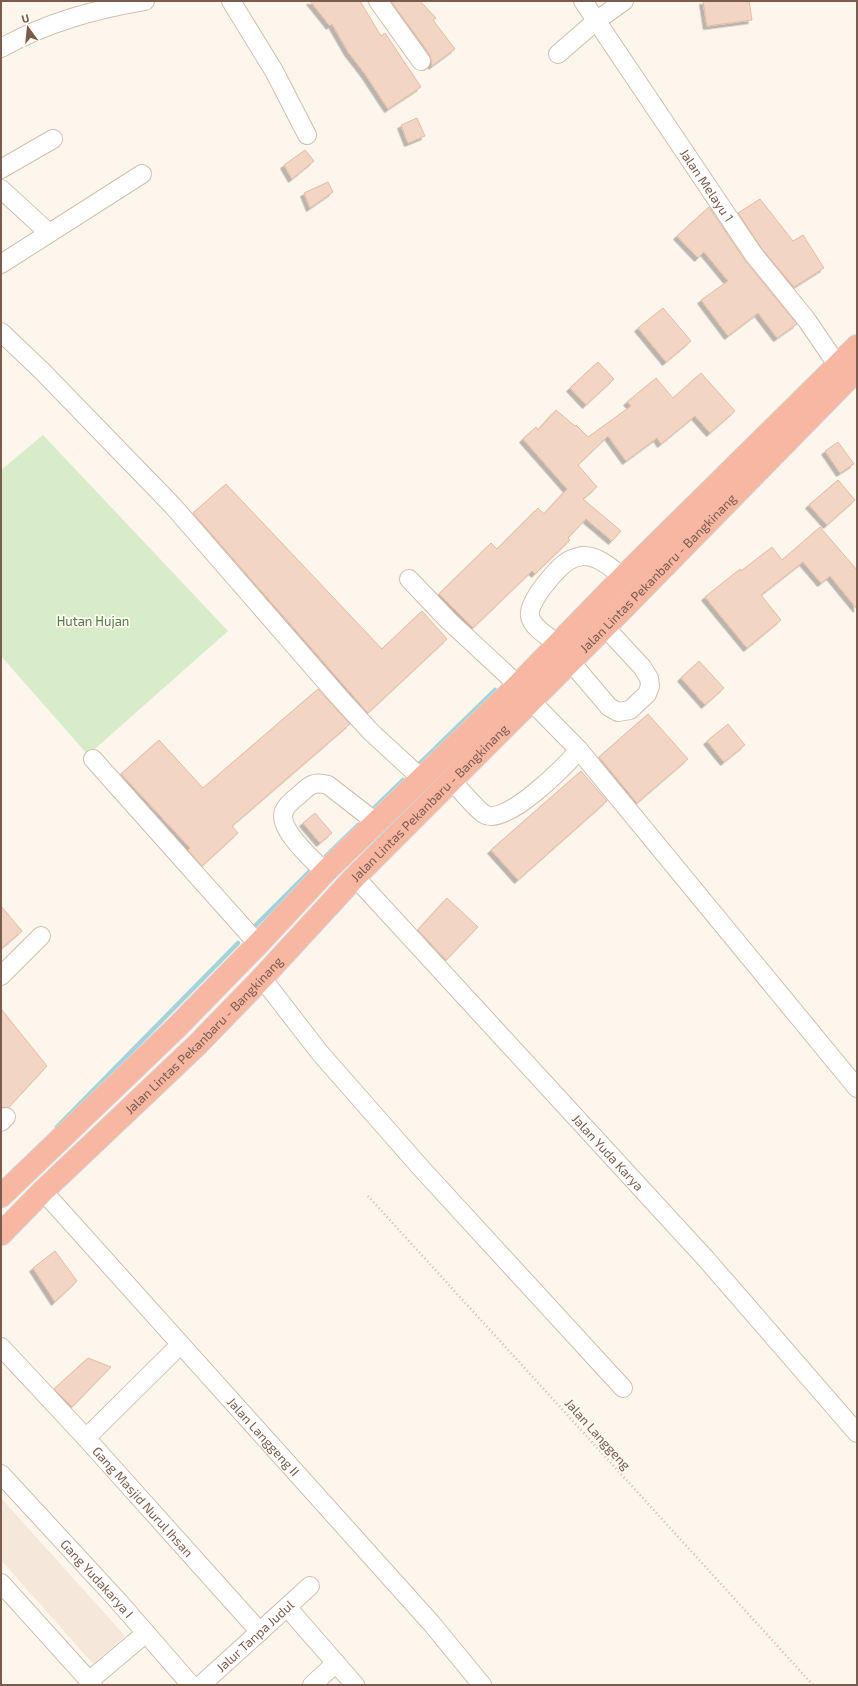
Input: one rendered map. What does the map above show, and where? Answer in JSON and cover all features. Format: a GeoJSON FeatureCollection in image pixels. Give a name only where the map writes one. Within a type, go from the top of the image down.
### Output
{"type":"FeatureCollection","features":[{"type":"Feature","properties":{"kind":"highway","name":"Jalan Lintas Pekanbaru - Bangkinang"},"geometry":{"type":"LineString","coordinates":[[564,652],[605,627],[847,368],[857,346]]}},
{"type":"Feature","properties":{"kind":"highway","name":"Jalan Lintas Pekanbaru - Bangkinang"},"geometry":{"type":"LineString","coordinates":[[1,1234],[42,1191],[198,1044],[262,978],[355,877],[452,781],[525,693],[564,652],[623,577],[847,368]]}},
{"type":"Feature","properties":{"kind":"highway","name":"Jalan Lintas Pekanbaru - Bangkinang"},"geometry":{"type":"LineString","coordinates":[[4,1188],[178,1027],[325,872],[422,779],[525,693]]}},
{"type":"Feature","properties":{"kind":"highway"},"geometry":{"type":"LineString","coordinates":[[178,1027],[198,1044]]}},
{"type":"Feature","properties":{"kind":"street"},"geometry":{"type":"LineString","coordinates":[[1,48],[64,19],[108,7],[145,1]]}},
{"type":"Feature","properties":{"kind":"street"},"geometry":{"type":"LineString","coordinates":[[232,1],[274,71],[307,135]]}},
{"type":"Feature","properties":{"kind":"street"},"geometry":{"type":"LineString","coordinates":[[378,1],[421,61]]}},
{"type":"Feature","properties":{"kind":"street","name":"Jalan Melayu 1"},"geometry":{"type":"LineString","coordinates":[[583,1],[754,255],[847,368]]}},
{"type":"Feature","properties":{"kind":"street"},"geometry":{"type":"LineString","coordinates":[[558,54],[596,21],[624,1]]}},
{"type":"Feature","properties":{"kind":"street"},"geometry":{"type":"LineString","coordinates":[[1,169],[53,139]]}},
{"type":"Feature","properties":{"kind":"street"},"geometry":{"type":"LineString","coordinates":[[1,264],[142,174]]}},
{"type":"Feature","properties":{"kind":"street"},"geometry":{"type":"LineString","coordinates":[[1,189],[49,233]]}},
{"type":"Feature","properties":{"kind":"street"},"geometry":{"type":"LineString","coordinates":[[1,332],[42,371],[172,506],[338,697],[371,732],[422,779]]}},
{"type":"Feature","properties":{"kind":"street"},"geometry":{"type":"LineString","coordinates":[[605,627],[642,667],[649,678],[650,686],[647,694],[630,710],[618,712],[609,707],[564,652],[535,626],[530,615],[532,603],[541,588],[570,560],[583,556],[594,557],[605,563],[623,577]]}},
{"type":"Feature","properties":{"kind":"street"},"geometry":{"type":"LineString","coordinates":[[409,579],[463,635],[525,693],[580,750],[857,1088]]}},
{"type":"Feature","properties":{"kind":"street"},"geometry":{"type":"LineString","coordinates":[[452,781],[485,815],[495,817],[510,810],[547,783],[580,750]]}},
{"type":"Feature","properties":{"kind":"street"},"geometry":{"type":"LineString","coordinates":[[93,759],[258,944]]}},
{"type":"Feature","properties":{"kind":"street"},"geometry":{"type":"LineString","coordinates":[[325,872],[287,831],[283,820],[283,812],[287,805],[310,785],[320,783],[328,786],[377,823]]}},
{"type":"Feature","properties":{"kind":"street","name":"Jalan Yuda Karya"},"geometry":{"type":"LineString","coordinates":[[355,877],[706,1259],[857,1433]]}},
{"type":"Feature","properties":{"kind":"street"},"geometry":{"type":"LineString","coordinates":[[1,976],[41,936]]}},
{"type":"Feature","properties":{"kind":"street"},"geometry":{"type":"LineString","coordinates":[[262,978],[320,1053],[421,1168],[623,1388]]}},
{"type":"Feature","properties":{"kind":"street","name":"Jalan Langgeng II"},"geometry":{"type":"LineString","coordinates":[[42,1191],[432,1624],[482,1685]]}},
{"type":"Feature","properties":{"kind":"street"},"geometry":{"type":"LineString","coordinates":[[86,1438],[180,1345]]}},
{"type":"Feature","properties":{"kind":"street","name":"Gang Masjid Nurul Ihsan"},"geometry":{"type":"LineString","coordinates":[[1,1347],[86,1438],[260,1632]]}},
{"type":"Feature","properties":{"kind":"street","name":"Gang Yudakarya I"},"geometry":{"type":"LineString","coordinates":[[1,1474],[146,1633],[191,1685]]}},
{"type":"Feature","properties":{"kind":"street"},"geometry":{"type":"LineString","coordinates":[[1,1583],[91,1683],[146,1633]]}},
{"type":"Feature","properties":{"kind":"street","name":"Jalur Tanpa Judul"},"geometry":{"type":"LineString","coordinates":[[201,1685],[310,1586]]}},
{"type":"Feature","properties":{"kind":"street"},"geometry":{"type":"LineString","coordinates":[[287,1607],[355,1685]]}},
{"type":"Feature","properties":{"kind":"street"},"geometry":{"type":"LineString","coordinates":[[312,1685],[336,1663]]}},
{"type":"Feature","properties":{"kind":"path","name":"Jalan Langgeng"},"geometry":{"type":"LineString","coordinates":[[368,1196],[813,1685]]}},
{"type":"Feature","properties":{"kind":"shaded area"},"geometry":{"type":"Polygon","coordinates":[[[1,1498],[125,1636],[93,1664],[1,1560],[1,1498]]]}},
{"type":"Feature","properties":{"kind":"green space","name":"Hutan Hujan"},"geometry":{"type":"Polygon","coordinates":[[[43,435],[228,631],[88,755],[1,656],[1,470],[43,435]]]}},
{"type":"Feature","properties":{"kind":"building"},"geometry":{"type":"Polygon","coordinates":[[[310,1],[360,1],[381,36],[385,33],[421,87],[388,109],[365,74],[348,52],[332,24],[330,26],[310,1]]]}},
{"type":"Feature","properties":{"kind":"building"},"geometry":{"type":"Polygon","coordinates":[[[391,1],[420,1],[436,18],[433,20],[455,49],[432,66],[430,55],[391,1]]]}},
{"type":"Feature","properties":{"kind":"building"},"geometry":{"type":"Polygon","coordinates":[[[703,1],[749,1],[752,20],[707,26],[703,1]]]}},
{"type":"Feature","properties":{"kind":"building"},"geometry":{"type":"Polygon","coordinates":[[[417,118],[425,136],[408,143],[401,125],[417,118]]]}},
{"type":"Feature","properties":{"kind":"building"},"geometry":{"type":"Polygon","coordinates":[[[305,150],[314,161],[292,179],[284,165],[305,150]]]}},
{"type":"Feature","properties":{"kind":"building"},"geometry":{"type":"Polygon","coordinates":[[[328,182],[333,192],[310,208],[304,193],[328,182]]]}},
{"type":"Feature","properties":{"kind":"building"},"geometry":{"type":"Polygon","coordinates":[[[760,199],[793,241],[803,235],[824,268],[794,287],[762,249],[738,213],[760,199]]]}},
{"type":"Feature","properties":{"kind":"building"},"geometry":{"type":"Polygon","coordinates":[[[709,207],[746,262],[797,324],[777,338],[758,313],[728,336],[701,300],[728,281],[704,252],[698,258],[677,236],[709,207]]]}},
{"type":"Feature","properties":{"kind":"building"},"geometry":{"type":"Polygon","coordinates":[[[663,308],[691,341],[666,362],[638,328],[663,308]]]}},
{"type":"Feature","properties":{"kind":"building"},"geometry":{"type":"Polygon","coordinates":[[[598,362],[614,379],[586,405],[570,388],[598,362]]]}},
{"type":"Feature","properties":{"kind":"building"},"geometry":{"type":"Polygon","coordinates":[[[701,373],[735,411],[710,433],[695,416],[661,444],[657,438],[626,461],[608,436],[578,465],[597,487],[583,499],[621,531],[612,541],[586,519],[568,538],[570,540],[535,574],[532,571],[473,628],[439,594],[491,543],[497,549],[538,508],[544,514],[567,489],[523,439],[536,427],[538,430],[556,410],[575,426],[576,425],[588,437],[631,406],[627,402],[656,378],[673,398],[701,373]]]}},
{"type":"Feature","properties":{"kind":"building"},"geometry":{"type":"Polygon","coordinates":[[[838,442],[854,464],[840,473],[825,451],[838,442]]]}},
{"type":"Feature","properties":{"kind":"building"},"geometry":{"type":"Polygon","coordinates":[[[838,480],[855,500],[827,525],[809,505],[838,480]]]}},
{"type":"Feature","properties":{"kind":"building"},"geometry":{"type":"Polygon","coordinates":[[[226,484],[382,649],[422,611],[447,639],[368,713],[193,513],[226,484]]]}},
{"type":"Feature","properties":{"kind":"building"},"geometry":{"type":"Polygon","coordinates":[[[820,527],[857,570],[857,609],[830,576],[821,583],[803,562],[761,595],[781,620],[747,648],[705,597],[740,569],[741,571],[772,547],[782,560],[820,527]]]}},
{"type":"Feature","properties":{"kind":"building"},"geometry":{"type":"Polygon","coordinates":[[[699,661],[724,688],[705,705],[681,678],[699,661]]]}},
{"type":"Feature","properties":{"kind":"building"},"geometry":{"type":"Polygon","coordinates":[[[318,689],[350,724],[232,826],[238,833],[202,866],[188,850],[190,848],[121,774],[159,740],[203,788],[318,689]]]}},
{"type":"Feature","properties":{"kind":"building"},"geometry":{"type":"Polygon","coordinates":[[[648,714],[688,759],[637,803],[599,757],[648,714]]]}},
{"type":"Feature","properties":{"kind":"building"},"geometry":{"type":"Polygon","coordinates":[[[728,724],[745,745],[724,762],[707,741],[728,724]]]}},
{"type":"Feature","properties":{"kind":"building"},"geometry":{"type":"Polygon","coordinates":[[[581,771],[607,801],[518,880],[491,850],[581,771]]]}},
{"type":"Feature","properties":{"kind":"building"},"geometry":{"type":"Polygon","coordinates":[[[315,813],[332,833],[320,843],[303,823],[315,813]]]}},
{"type":"Feature","properties":{"kind":"building"},"geometry":{"type":"Polygon","coordinates":[[[447,898],[478,927],[446,960],[418,930],[447,898]]]}},
{"type":"Feature","properties":{"kind":"building"},"geometry":{"type":"Polygon","coordinates":[[[1,906],[22,931],[1,949],[1,906]]]}},
{"type":"Feature","properties":{"kind":"building"},"geometry":{"type":"Polygon","coordinates":[[[1,1009],[47,1066],[9,1107],[1,1108],[1,1009]]]}},
{"type":"Feature","properties":{"kind":"building"},"geometry":{"type":"Polygon","coordinates":[[[55,1251],[77,1281],[55,1302],[33,1268],[55,1251]]]}},
{"type":"Feature","properties":{"kind":"building"},"geometry":{"type":"Polygon","coordinates":[[[88,1358],[111,1367],[72,1407],[54,1389],[88,1358]]]}},
{"type":"Feature","properties":{"kind":"waterway"},"geometry":{"type":"LineString","coordinates":[[420,763],[495,690]]}},
{"type":"Feature","properties":{"kind":"waterway"},"geometry":{"type":"LineString","coordinates":[[375,807],[403,780]]}},
{"type":"Feature","properties":{"kind":"waterway"},"geometry":{"type":"LineString","coordinates":[[326,856],[358,825]]}},
{"type":"Feature","properties":{"kind":"waterway"},"geometry":{"type":"LineString","coordinates":[[255,926],[312,869]]}},
{"type":"Feature","properties":{"kind":"waterway"},"geometry":{"type":"LineString","coordinates":[[57,1127],[238,943]]}}]}
